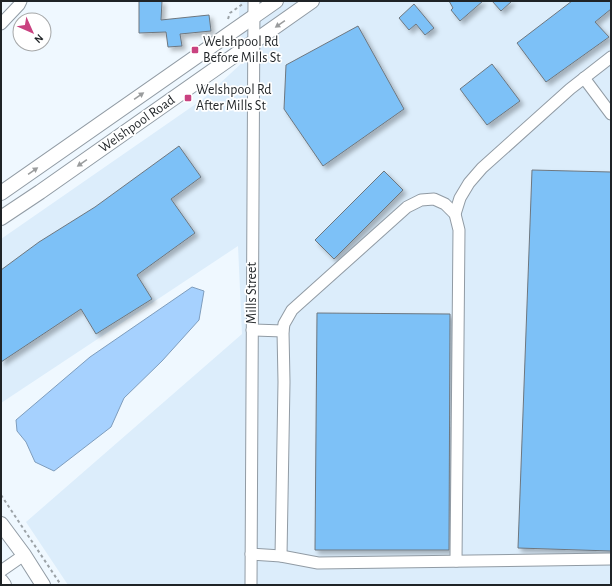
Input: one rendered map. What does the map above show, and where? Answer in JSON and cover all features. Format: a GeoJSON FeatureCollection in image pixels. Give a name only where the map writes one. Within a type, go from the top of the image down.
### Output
{"type":"FeatureCollection","features":[{"type":"Feature","properties":{"kind":"main road","name":"Welshpool Road"},"geometry":{"type":"LineString","coordinates":[[1,193],[276,1]]}},
{"type":"Feature","properties":{"kind":"main road","name":"Welshpool Road"},"geometry":{"type":"LineString","coordinates":[[1,218],[312,1]]}},
{"type":"Feature","properties":{"kind":"main road"},"geometry":{"type":"LineString","coordinates":[[1,524],[24,555],[43,585]]}},
{"type":"Feature","properties":{"kind":"main road"},"geometry":{"type":"LineString","coordinates":[[1,581],[4,585]]}},
{"type":"Feature","properties":{"kind":"street"},"geometry":{"type":"LineString","coordinates":[[1,24],[20,5],[21,1]]}},
{"type":"Feature","properties":{"kind":"street","name":"Mills Street"},"geometry":{"type":"LineString","coordinates":[[251,585],[254,1]]}},
{"type":"Feature","properties":{"kind":"street"},"geometry":{"type":"LineString","coordinates":[[455,214],[460,198],[469,183],[482,168],[570,89],[611,57]]}},
{"type":"Feature","properties":{"kind":"street"},"geometry":{"type":"LineString","coordinates":[[584,78],[611,114]]}},
{"type":"Feature","properties":{"kind":"street"},"geometry":{"type":"LineString","coordinates":[[281,556],[284,324],[292,310],[407,207],[422,200],[434,199],[445,204],[455,214],[459,230],[456,561]]}},
{"type":"Feature","properties":{"kind":"street"},"geometry":{"type":"LineString","coordinates":[[252,330],[283,331]]}},
{"type":"Feature","properties":{"kind":"street"},"geometry":{"type":"LineString","coordinates":[[251,554],[281,556],[318,563],[611,559]]}},
{"type":"Feature","properties":{"kind":"street"},"geometry":{"type":"LineString","coordinates":[[1,571],[24,555]]}},
{"type":"Feature","properties":{"kind":"path"},"geometry":{"type":"LineString","coordinates":[[1,495],[61,585]]}},
{"type":"Feature","properties":{"kind":"shaded area"},"geometry":{"type":"Polygon","coordinates":[[[240,1],[611,1],[611,585],[68,585],[26,522],[242,334],[238,246],[1,403],[1,239],[203,99],[244,61],[239,14],[240,1]]]}},
{"type":"Feature","properties":{"kind":"water"},"geometry":{"type":"Polygon","coordinates":[[[192,287],[204,291],[199,320],[162,361],[124,398],[111,427],[54,471],[35,462],[26,442],[17,431],[16,420],[90,357],[192,287]]]}},
{"type":"Feature","properties":{"kind":"building"},"geometry":{"type":"Polygon","coordinates":[[[139,1],[162,1],[161,20],[209,15],[211,31],[180,34],[182,46],[168,47],[166,32],[139,33],[139,1]]]}},
{"type":"Feature","properties":{"kind":"building"},"geometry":{"type":"Polygon","coordinates":[[[449,1],[483,1],[460,21],[451,10],[453,8],[449,1]]]}},
{"type":"Feature","properties":{"kind":"building"},"geometry":{"type":"Polygon","coordinates":[[[492,1],[512,1],[501,11],[492,1]]]}},
{"type":"Feature","properties":{"kind":"building"},"geometry":{"type":"Polygon","coordinates":[[[572,1],[611,1],[611,9],[595,22],[609,37],[546,82],[517,43],[572,1]]]}},
{"type":"Feature","properties":{"kind":"building"},"geometry":{"type":"Polygon","coordinates":[[[414,4],[434,28],[425,35],[416,24],[409,30],[399,18],[414,4]]]}},
{"type":"Feature","properties":{"kind":"building"},"geometry":{"type":"Polygon","coordinates":[[[358,26],[404,109],[323,166],[284,109],[286,65],[358,26]]]}},
{"type":"Feature","properties":{"kind":"building"},"geometry":{"type":"Polygon","coordinates":[[[492,64],[520,101],[487,125],[460,89],[492,64]]]}},
{"type":"Feature","properties":{"kind":"building"},"geometry":{"type":"Polygon","coordinates":[[[179,146],[201,177],[171,199],[195,233],[137,275],[152,299],[96,334],[81,309],[1,362],[1,270],[39,242],[95,207],[179,146]]]}},
{"type":"Feature","properties":{"kind":"building"},"geometry":{"type":"Polygon","coordinates":[[[532,170],[611,172],[611,551],[518,548],[532,170]]]}},
{"type":"Feature","properties":{"kind":"building"},"geometry":{"type":"Polygon","coordinates":[[[384,171],[403,190],[334,259],[315,240],[384,171]]]}},
{"type":"Feature","properties":{"kind":"building"},"geometry":{"type":"Polygon","coordinates":[[[317,313],[450,314],[449,550],[315,550],[317,313]]]}},
{"type":"Feature","properties":{"kind":"place","name":"Welshpool Rd Before Mills St"},"geometry":{"type":"Point","coordinates":[195,50]}},
{"type":"Feature","properties":{"kind":"place","name":"Welshpool Rd After Mills St"},"geometry":{"type":"Point","coordinates":[188,98]}}]}
